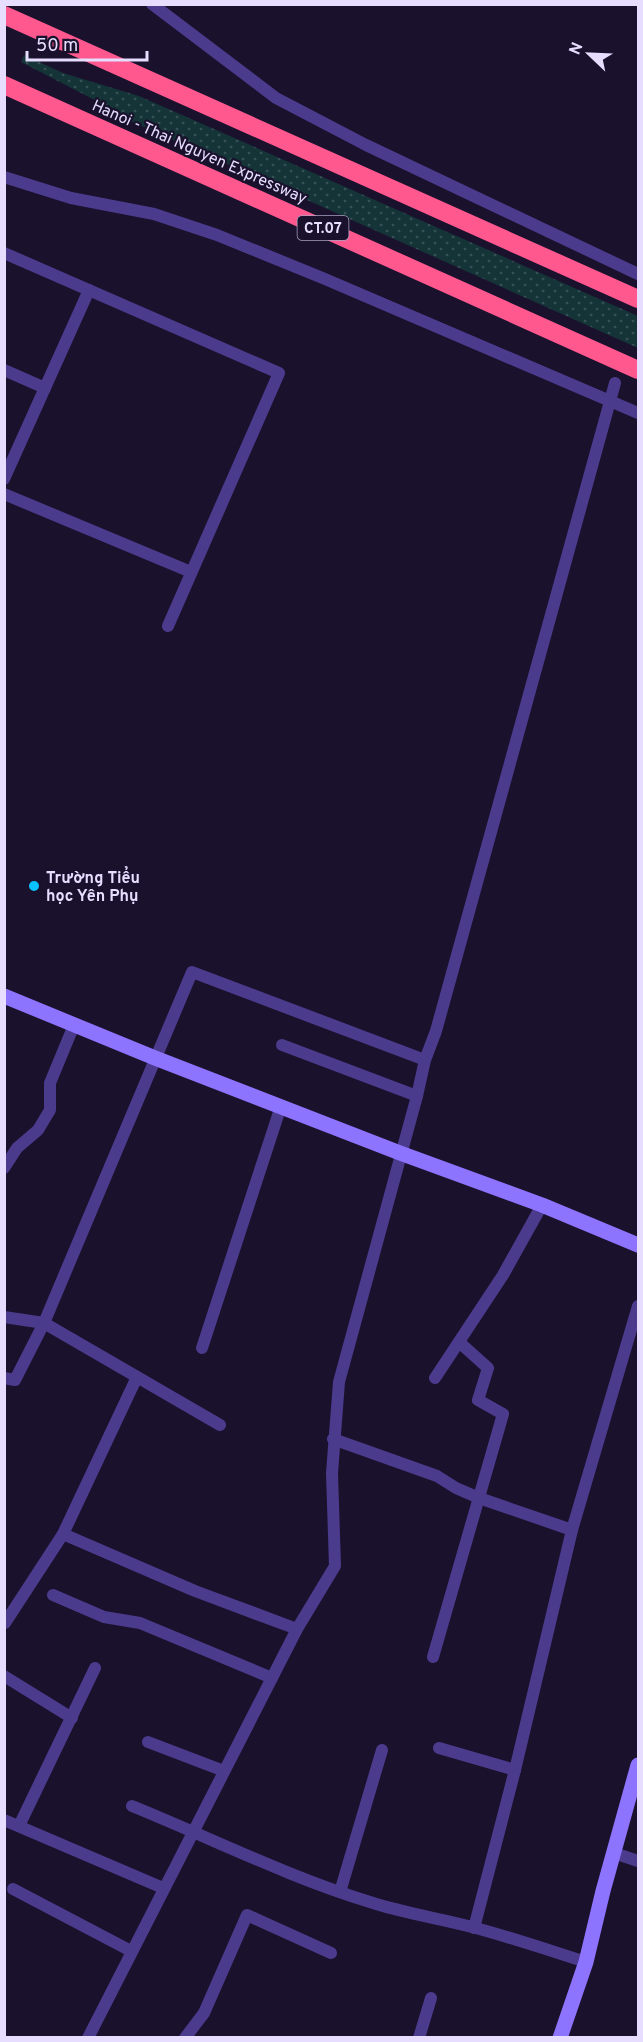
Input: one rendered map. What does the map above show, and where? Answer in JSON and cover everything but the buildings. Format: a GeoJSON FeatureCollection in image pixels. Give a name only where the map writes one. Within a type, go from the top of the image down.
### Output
{"type":"FeatureCollection","features":[{"type":"Feature","properties":{"kind":"highway"},"geometry":{"type":"LineString","coordinates":[[4,15],[639,299]]}},
{"type":"Feature","properties":{"kind":"highway","name":"Hanoi - Thai Nguyen Expressway"},"geometry":{"type":"LineString","coordinates":[[6,86],[639,370]]}},
{"type":"Feature","properties":{"kind":"street"},"geometry":{"type":"LineString","coordinates":[[152,4],[276,98],[366,145],[639,274]]}},
{"type":"Feature","properties":{"kind":"street"},"geometry":{"type":"LineString","coordinates":[[4,177],[71,198],[154,214],[217,235],[639,412]]}},
{"type":"Feature","properties":{"kind":"street"},"geometry":{"type":"LineString","coordinates":[[4,253],[279,374],[168,626]]}},
{"type":"Feature","properties":{"kind":"street"},"geometry":{"type":"LineString","coordinates":[[4,479],[89,290]]}},
{"type":"Feature","properties":{"kind":"street"},"geometry":{"type":"LineString","coordinates":[[4,370],[45,388]]}},
{"type":"Feature","properties":{"kind":"street"},"geometry":{"type":"LineString","coordinates":[[88,2037],[297,1629],[335,1566],[332,1473],[339,1382],[425,1060],[436,1031],[615,383]]}},
{"type":"Feature","properties":{"kind":"street"},"geometry":{"type":"LineString","coordinates":[[4,494],[191,572]]}},
{"type":"Feature","properties":{"kind":"street"},"geometry":{"type":"LineString","coordinates":[[4,1378],[15,1380],[44,1323],[192,972],[425,1060]]}},
{"type":"Feature","properties":{"kind":"street"},"geometry":{"type":"LineString","coordinates":[[4,996],[155,1058],[400,1153],[542,1205],[639,1245]]}},
{"type":"Feature","properties":{"kind":"street"},"geometry":{"type":"LineString","coordinates":[[4,1168],[17,1148],[38,1130],[50,1110],[50,1083],[74,1025]]}},
{"type":"Feature","properties":{"kind":"street"},"geometry":{"type":"LineString","coordinates":[[282,1045],[417,1096]]}},
{"type":"Feature","properties":{"kind":"street"},"geometry":{"type":"LineString","coordinates":[[202,1348],[281,1106]]}},
{"type":"Feature","properties":{"kind":"street"},"geometry":{"type":"LineString","coordinates":[[435,1378],[503,1275],[542,1205]]}},
{"type":"Feature","properties":{"kind":"street"},"geometry":{"type":"LineString","coordinates":[[474,1928],[515,1770],[572,1530],[639,1305]]}},
{"type":"Feature","properties":{"kind":"street"},"geometry":{"type":"LineString","coordinates":[[4,1317],[44,1323],[220,1425]]}},
{"type":"Feature","properties":{"kind":"street"},"geometry":{"type":"LineString","coordinates":[[433,1657],[503,1414],[478,1400],[488,1368],[459,1342]]}},
{"type":"Feature","properties":{"kind":"street"},"geometry":{"type":"LineString","coordinates":[[5,1623],[63,1534],[137,1377]]}},
{"type":"Feature","properties":{"kind":"street"},"geometry":{"type":"LineString","coordinates":[[333,1439],[436,1476],[479,1498],[572,1530]]}},
{"type":"Feature","properties":{"kind":"street"},"geometry":{"type":"LineString","coordinates":[[63,1534],[195,1591],[297,1629]]}},
{"type":"Feature","properties":{"kind":"street"},"geometry":{"type":"LineString","coordinates":[[53,1595],[104,1617],[140,1623],[272,1678]]}},
{"type":"Feature","properties":{"kind":"street"},"geometry":{"type":"LineString","coordinates":[[19,1826],[95,1668]]}},
{"type":"Feature","properties":{"kind":"street"},"geometry":{"type":"LineString","coordinates":[[4,1676],[72,1718]]}},
{"type":"Feature","properties":{"kind":"street"},"geometry":{"type":"LineString","coordinates":[[148,1742],[224,1771]]}},
{"type":"Feature","properties":{"kind":"street"},"geometry":{"type":"LineString","coordinates":[[439,1748],[515,1770]]}},
{"type":"Feature","properties":{"kind":"street"},"geometry":{"type":"LineString","coordinates":[[340,1892],[382,1750]]}},
{"type":"Feature","properties":{"kind":"street"},"geometry":{"type":"LineString","coordinates":[[560,2037],[586,1962],[639,1764]]}},
{"type":"Feature","properties":{"kind":"street"},"geometry":{"type":"LineString","coordinates":[[132,1806],[193,1830],[264,1863],[372,1903],[474,1928],[586,1962]]}},
{"type":"Feature","properties":{"kind":"street"},"geometry":{"type":"LineString","coordinates":[[4,1820],[163,1888]]}},
{"type":"Feature","properties":{"kind":"street"},"geometry":{"type":"LineString","coordinates":[[614,1853],[639,1861]]}},
{"type":"Feature","properties":{"kind":"street"},"geometry":{"type":"LineString","coordinates":[[13,1888],[131,1951]]}},
{"type":"Feature","properties":{"kind":"street"},"geometry":{"type":"LineString","coordinates":[[185,2037],[204,2013],[247,1915],[331,1953]]}},
{"type":"Feature","properties":{"kind":"street"},"geometry":{"type":"LineString","coordinates":[[419,2037],[430,1998]]}},
{"type":"Feature","properties":{"kind":"green space"},"geometry":{"type":"Polygon","coordinates":[[[24,55],[63,73],[139,96],[638,316],[638,348],[128,120],[118,112],[21,62],[24,55]]]}},
{"type":"Feature","properties":{"kind":"place","name":"Trường Tiểu học Yên Phụ"},"geometry":{"type":"Point","coordinates":[34,886]}}]}
